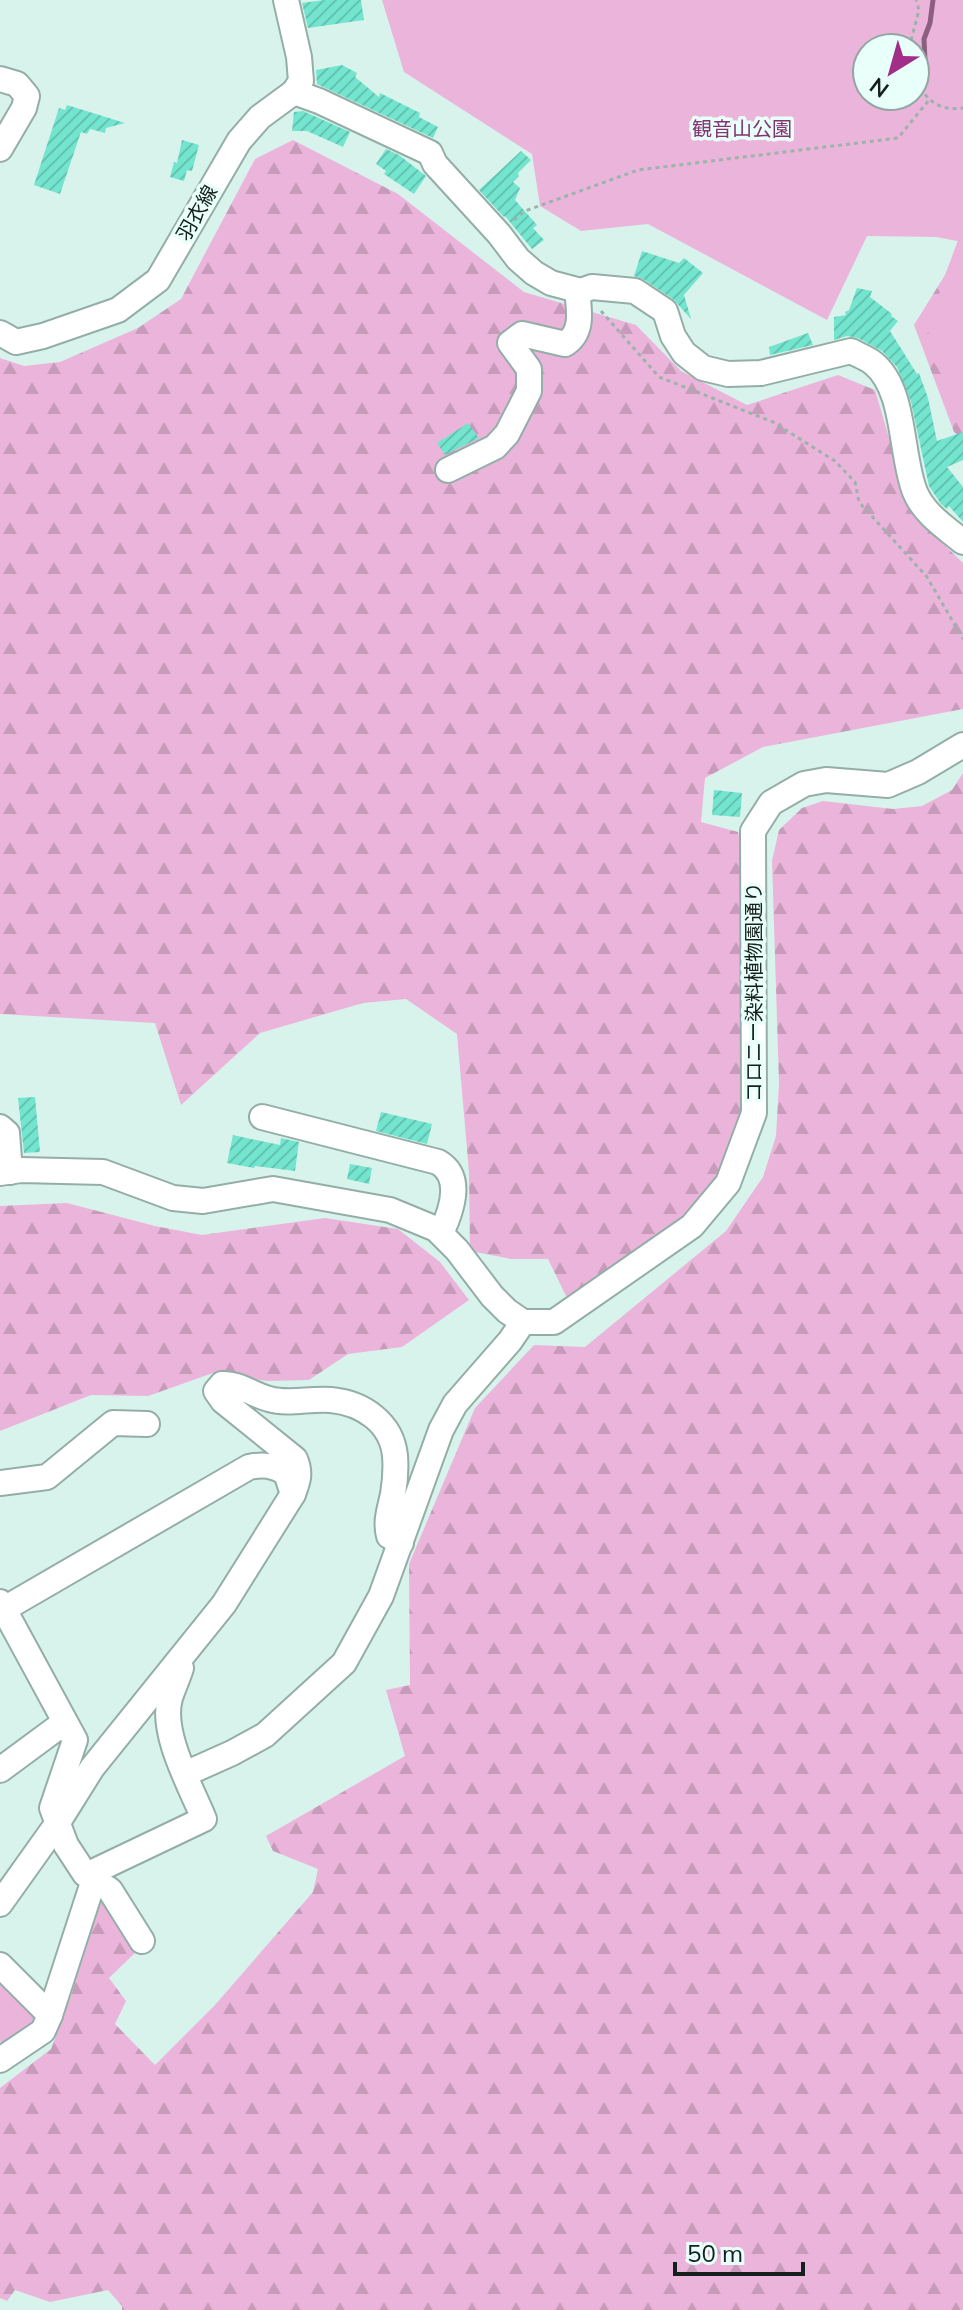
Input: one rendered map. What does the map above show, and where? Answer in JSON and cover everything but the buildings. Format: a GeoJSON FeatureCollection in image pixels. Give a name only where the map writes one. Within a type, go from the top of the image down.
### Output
{"type":"FeatureCollection","features":[{"type":"Feature","properties":{"kind":"street"},"geometry":{"type":"LineString","coordinates":[[286,0],[299,57],[301,81],[294,92],[430,153],[435,164],[518,259],[534,273],[551,283],[581,291],[592,287],[635,291],[665,311],[673,336],[684,353],[703,368],[728,374],[761,373],[851,351],[874,364],[889,382],[916,495],[935,520],[963,542]]}},
{"type":"Feature","properties":{"kind":"street"},"geometry":{"type":"LineString","coordinates":[[0,79],[17,84],[27,96],[24,108],[0,149]]}},
{"type":"Feature","properties":{"kind":"street","name":"羽衣線"},"geometry":{"type":"LineString","coordinates":[[0,333],[16,342],[65,329],[118,310],[158,280],[239,141],[260,117],[294,92]]}},
{"type":"Feature","properties":{"kind":"street"},"geometry":{"type":"LineString","coordinates":[[448,470],[495,447],[507,434],[529,391],[529,369],[510,343],[522,334],[565,344],[574,338],[580,320],[577,290]]}},
{"type":"Feature","properties":{"kind":"street","name":"コロニー染料植物園通り"},"geometry":{"type":"LineString","coordinates":[[523,1322],[554,1322],[582,1304],[692,1226],[728,1183],[754,1113],[753,831],[771,803],[804,784],[826,780],[888,785],[918,772],[963,745]]}},
{"type":"Feature","properties":{"kind":"street"},"geometry":{"type":"LineString","coordinates":[[262,1117],[438,1162],[447,1167],[453,1179],[452,1211],[441,1233]]}},
{"type":"Feature","properties":{"kind":"street"},"geometry":{"type":"LineString","coordinates":[[0,1127],[7,1133],[5,1172],[103,1172],[173,1198],[203,1201],[273,1189],[390,1210],[441,1233],[492,1296],[523,1322],[455,1404],[441,1430],[381,1596],[344,1663],[265,1735],[185,1774]]}},
{"type":"Feature","properties":{"kind":"street"},"geometry":{"type":"LineString","coordinates":[[0,1904],[92,1768],[224,1604],[299,1480],[300,1470],[295,1459],[223,1401],[216,1391],[222,1384],[233,1383],[271,1400],[330,1400],[353,1405],[372,1415],[388,1430],[395,1455],[387,1530],[389,1536],[401,1543]]}},
{"type":"Feature","properties":{"kind":"street"},"geometry":{"type":"LineString","coordinates":[[0,1483],[47,1477],[113,1423],[147,1424]]}},
{"type":"Feature","properties":{"kind":"street"},"geometry":{"type":"LineString","coordinates":[[142,1941],[110,1890],[85,1874],[66,1845],[57,1824],[52,1808],[75,1740],[10,1644],[2,1606],[249,1467],[262,1464],[277,1467],[286,1473],[293,1494]]}},
{"type":"Feature","properties":{"kind":"street"},"geometry":{"type":"LineString","coordinates":[[0,2060],[43,2031],[97,1870],[204,1819],[173,1745],[169,1723],[169,1700],[185,1650]]}},
{"type":"Feature","properties":{"kind":"street"},"geometry":{"type":"LineString","coordinates":[[0,1770],[65,1722]]}},
{"type":"Feature","properties":{"kind":"street"},"geometry":{"type":"LineString","coordinates":[[0,1965],[50,2015]]}},
{"type":"Feature","properties":{"kind":"path"},"geometry":{"type":"LineString","coordinates":[[913,32],[919,10],[916,0]]}},
{"type":"Feature","properties":{"kind":"path"},"geometry":{"type":"LineString","coordinates":[[931,101],[948,110],[963,108]]}},
{"type":"Feature","properties":{"kind":"path"},"geometry":{"type":"LineString","coordinates":[[499,234],[525,211],[638,170],[898,138],[919,112]]}},
{"type":"Feature","properties":{"kind":"path"},"geometry":{"type":"LineString","coordinates":[[611,321],[659,377],[773,422],[835,461],[855,482],[859,502],[927,577],[963,639]]}},
{"type":"Feature","properties":{"kind":"green space","name":"観音山公園"},"geometry":{"type":"Polygon","coordinates":[[[382,0],[963,0],[963,242],[936,237],[867,236],[827,320],[648,224],[581,231],[540,206],[532,154],[404,72],[382,0]]]}},
{"type":"Feature","properties":{"kind":"green space"},"geometry":{"type":"Polygon","coordinates":[[[293,140],[398,194],[524,292],[636,325],[681,371],[747,405],[838,375],[875,390],[895,470],[914,515],[963,563],[963,709],[763,747],[705,778],[701,822],[738,832],[746,868],[751,1118],[693,1227],[568,1300],[548,1259],[511,1259],[470,1251],[469,1172],[457,1034],[406,999],[363,1003],[260,1033],[181,1105],[155,1023],[0,1014],[0,358],[24,366],[60,362],[138,328],[181,299],[255,159],[293,140]]]}},
{"type":"Feature","properties":{"kind":"green space"},"geometry":{"type":"Polygon","coordinates":[[[963,227],[963,439],[954,432],[914,325],[945,275],[963,227]]]}},
{"type":"Feature","properties":{"kind":"green space"},"geometry":{"type":"Polygon","coordinates":[[[963,246],[963,423],[954,414],[925,322],[963,246]]]}},
{"type":"Feature","properties":{"kind":"green space"},"geometry":{"type":"Polygon","coordinates":[[[963,773],[963,2310],[122,2310],[108,2290],[50,2302],[15,2290],[7,2301],[0,2298],[0,2088],[51,2049],[102,1897],[138,1950],[109,1978],[126,2001],[115,2024],[155,2065],[215,2005],[313,1892],[318,1869],[273,1851],[266,1836],[405,1756],[386,1690],[410,1685],[409,1564],[475,1408],[534,1345],[585,1347],[726,1231],[763,1177],[776,1136],[779,1083],[772,861],[779,830],[802,808],[823,801],[893,809],[922,806],[952,790],[963,773]]]}},
{"type":"Feature","properties":{"kind":"green space"},"geometry":{"type":"Polygon","coordinates":[[[67,1203],[202,1235],[325,1218],[398,1229],[440,1262],[469,1300],[402,1347],[348,1354],[309,1380],[268,1381],[213,1373],[148,1396],[91,1395],[0,1431],[0,1206],[67,1203]]]}},
{"type":"Feature","properties":{"kind":"green space"},"geometry":{"type":"Polygon","coordinates":[[[0,1981],[39,2013],[39,2025],[7,2048],[0,2041],[0,1981]]]}},
{"type":"Feature","properties":{"kind":"waterway"},"geometry":{"type":"LineString","coordinates":[[927,32],[933,0]]}}]}
